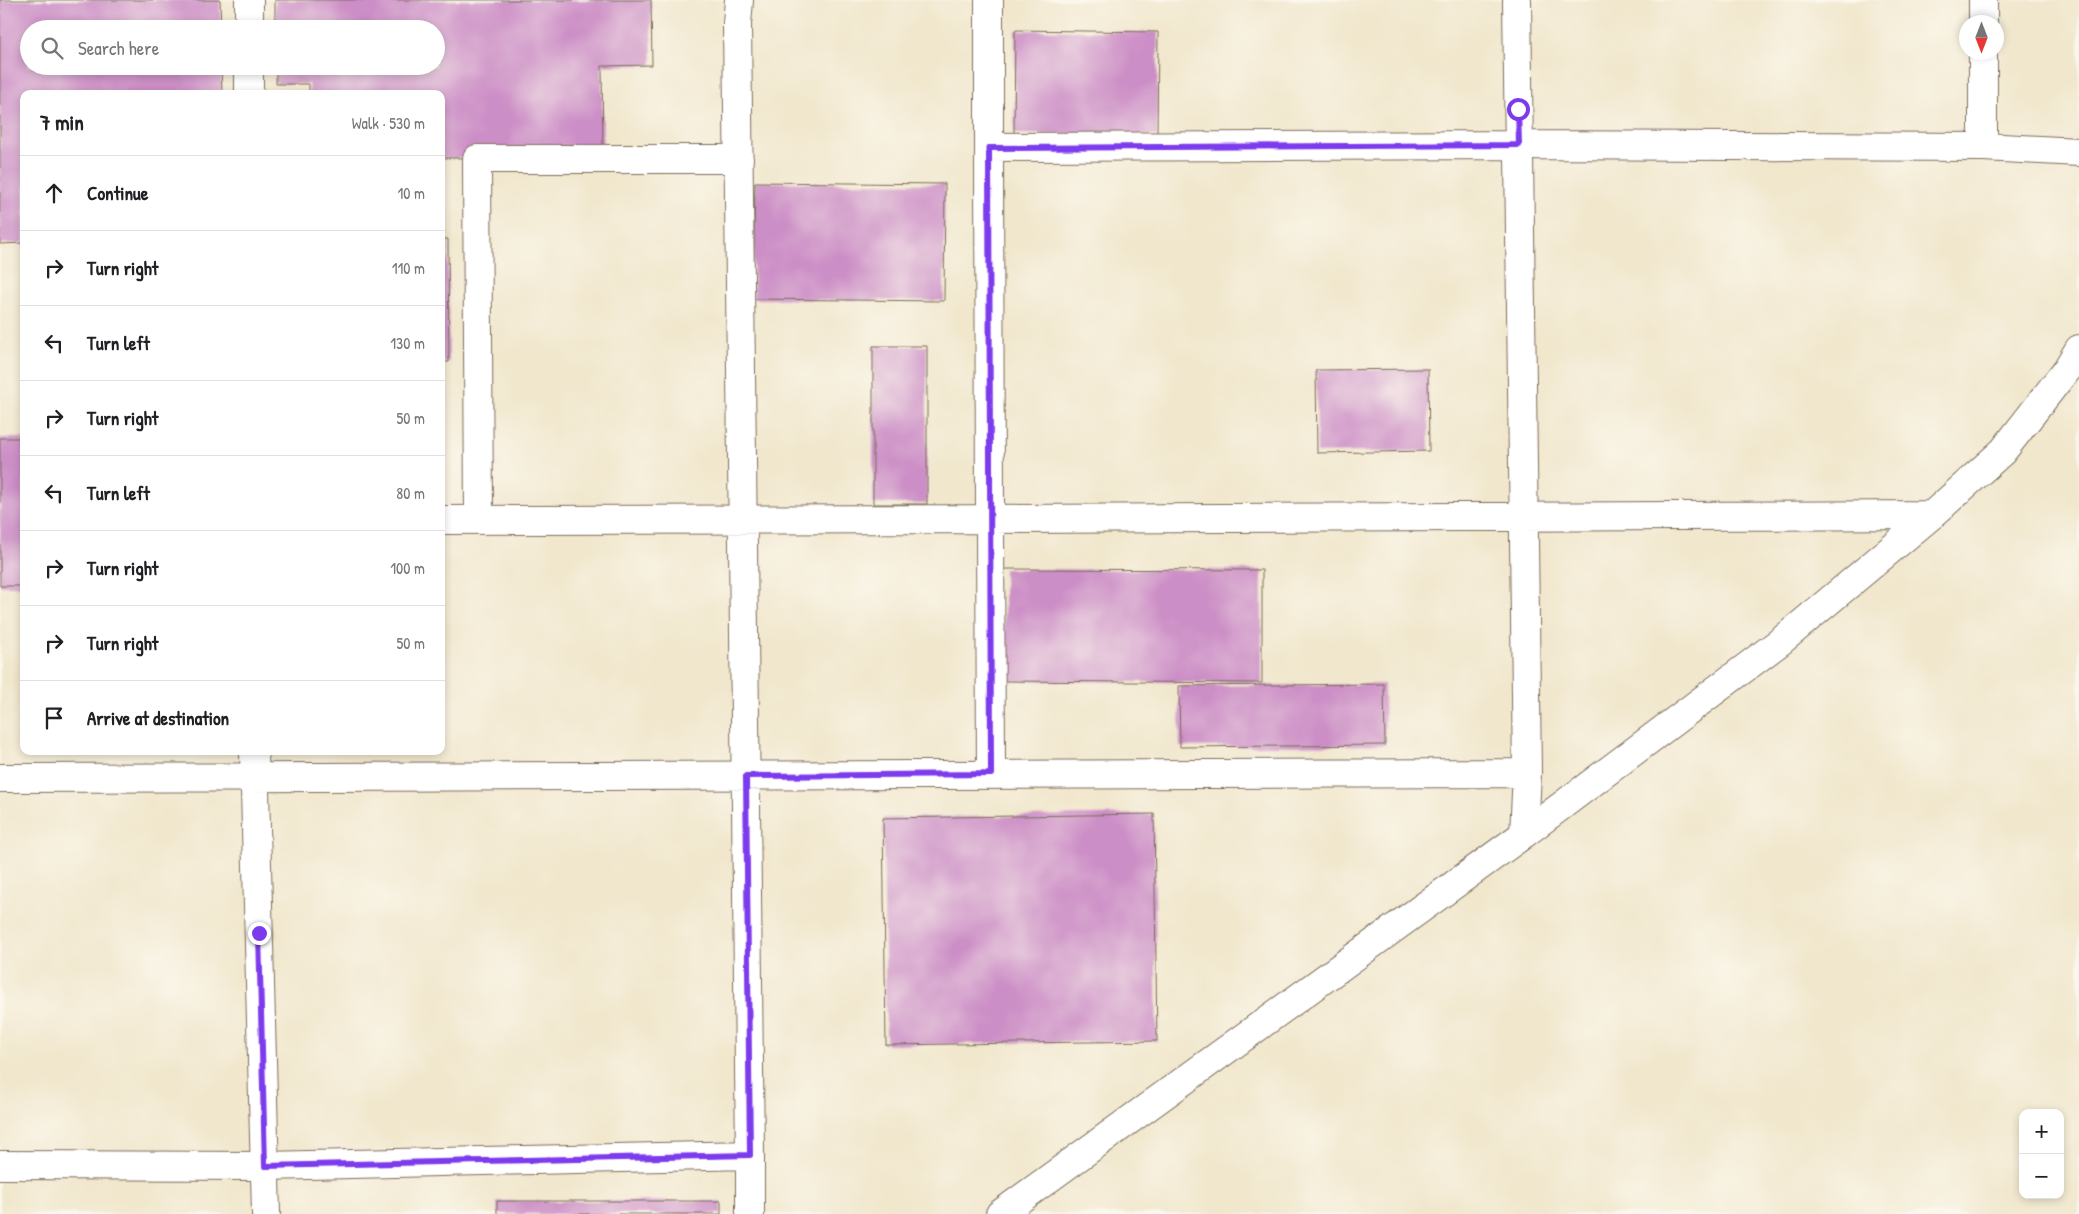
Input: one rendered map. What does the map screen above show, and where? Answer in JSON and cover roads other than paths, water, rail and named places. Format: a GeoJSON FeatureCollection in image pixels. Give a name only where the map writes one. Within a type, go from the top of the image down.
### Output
{"type":"FeatureCollection","features":[{"type":"Feature","properties":{"kind":"lane"},"geometry":{"type":"LineString","coordinates":[[249,0],[249,20]]}},
{"type":"Feature","properties":{"kind":"lane"},"geometry":{"type":"LineString","coordinates":[[739,0],[750,1214]]}},
{"type":"Feature","properties":{"kind":"lane"},"geometry":{"type":"LineString","coordinates":[[989,0],[991,774]]}},
{"type":"Feature","properties":{"kind":"lane"},"geometry":{"type":"LineString","coordinates":[[1517,0],[1527,773],[1524,834]]}},
{"type":"Feature","properties":{"kind":"lane"},"geometry":{"type":"LineString","coordinates":[[1983,15],[1984,0]]}},
{"type":"Feature","properties":{"kind":"lane"},"geometry":{"type":"LineString","coordinates":[[1983,60],[1983,148]]}},
{"type":"Feature","properties":{"kind":"lane"},"geometry":{"type":"LineString","coordinates":[[249,75],[249,90]]}},
{"type":"Feature","properties":{"kind":"lane"},"geometry":{"type":"LineString","coordinates":[[989,148],[1519,145],[1983,148],[2079,152]]}},
{"type":"Feature","properties":{"kind":"lane"},"geometry":{"type":"LineString","coordinates":[[479,520],[477,160],[739,159]]}},
{"type":"Feature","properties":{"kind":"lane"},"geometry":{"type":"LineString","coordinates":[[1000,1214],[1524,834],[1781,641],[1932,515],[2003,451],[2067,369],[2079,349]]}},
{"type":"Feature","properties":{"kind":"lane"},"geometry":{"type":"LineString","coordinates":[[445,520],[1932,515]]}},
{"type":"Feature","properties":{"kind":"lane"},"geometry":{"type":"LineString","coordinates":[[0,778],[255,764],[746,776],[1527,773]]}},
{"type":"Feature","properties":{"kind":"lane"},"geometry":{"type":"LineString","coordinates":[[255,764],[266,1214]]}},
{"type":"Feature","properties":{"kind":"lane"},"geometry":{"type":"LineString","coordinates":[[0,1165],[265,1166],[750,1155]]}}]}
